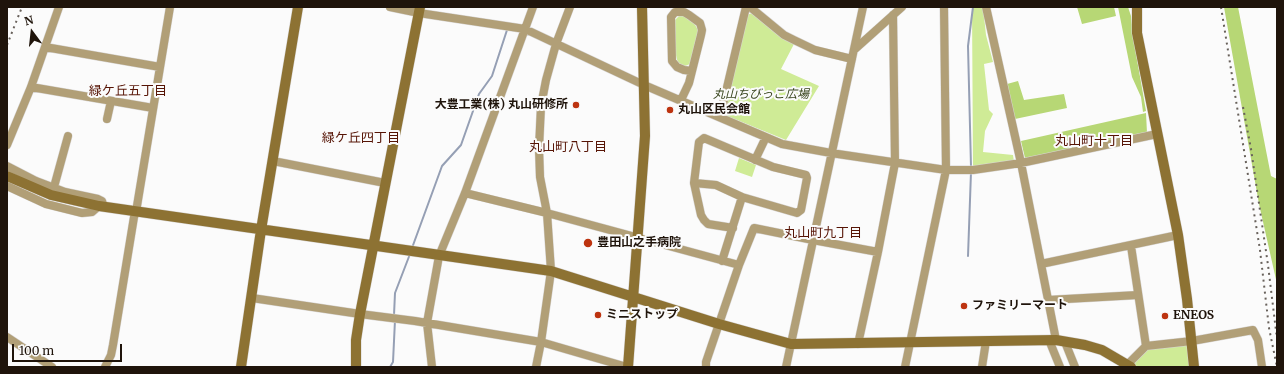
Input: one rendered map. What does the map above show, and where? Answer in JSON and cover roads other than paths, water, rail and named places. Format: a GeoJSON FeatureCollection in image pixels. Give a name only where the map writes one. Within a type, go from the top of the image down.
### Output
{"type":"FeatureCollection","features":[{"type":"Feature","properties":{"kind":"street"},"geometry":{"type":"LineString","coordinates":[[7,145],[31,87],[60,7]]}},
{"type":"Feature","properties":{"kind":"street"},"geometry":{"type":"LineString","coordinates":[[105,367],[111,355],[113,345],[170,7]]}},
{"type":"Feature","properties":{"kind":"street"},"geometry":{"type":"LineString","coordinates":[[241,367],[261,230],[298,7]]}},
{"type":"Feature","properties":{"kind":"street"},"geometry":{"type":"LineString","coordinates":[[390,7],[419,10],[524,29],[644,85],[782,144],[832,153],[946,170],[973,170],[1021,163],[1157,134]]}},
{"type":"Feature","properties":{"kind":"street"},"geometry":{"type":"LineString","coordinates":[[432,367],[427,323],[439,256],[465,192],[533,7]]}},
{"type":"Feature","properties":{"kind":"street"},"geometry":{"type":"LineString","coordinates":[[536,367],[551,271],[547,213],[540,177],[539,148],[541,106],[546,80],[556,44],[570,7]]}},
{"type":"Feature","properties":{"kind":"street"},"geometry":{"type":"LineString","coordinates":[[252,298],[427,323],[541,342],[627,367],[645,136],[642,7]]}},
{"type":"Feature","properties":{"kind":"street"},"geometry":{"type":"LineString","coordinates":[[720,117],[746,7]]}},
{"type":"Feature","properties":{"kind":"street"},"geometry":{"type":"LineString","coordinates":[[750,7],[784,35],[815,50],[852,59]]}},
{"type":"Feature","properties":{"kind":"street"},"geometry":{"type":"LineString","coordinates":[[786,367],[863,7]]}},
{"type":"Feature","properties":{"kind":"street"},"geometry":{"type":"LineString","coordinates":[[854,50],[902,7]]}},
{"type":"Feature","properties":{"kind":"street"},"geometry":{"type":"LineString","coordinates":[[905,367],[946,170],[944,7]]}},
{"type":"Feature","properties":{"kind":"street"},"geometry":{"type":"LineString","coordinates":[[986,7],[1021,163],[1057,341],[1060,367]]}},
{"type":"Feature","properties":{"kind":"street"},"geometry":{"type":"LineString","coordinates":[[1137,7],[1137,33],[1178,235],[1194,367]]}},
{"type":"Feature","properties":{"kind":"street"},"geometry":{"type":"LineString","coordinates":[[356,367],[356,340],[360,314],[419,10]]}},
{"type":"Feature","properties":{"kind":"street"},"geometry":{"type":"LineString","coordinates":[[681,100],[689,83],[692,71],[701,35],[701,26],[689,14],[677,11],[673,13],[671,17],[672,61],[677,67],[692,71]]}},
{"type":"Feature","properties":{"kind":"street"},"geometry":{"type":"LineString","coordinates":[[858,344],[895,163],[893,15]]}},
{"type":"Feature","properties":{"kind":"street"},"geometry":{"type":"LineString","coordinates":[[45,47],[160,67]]}},
{"type":"Feature","properties":{"kind":"street"},"geometry":{"type":"LineString","coordinates":[[31,87],[153,108]]}},
{"type":"Feature","properties":{"kind":"street"},"geometry":{"type":"LineString","coordinates":[[107,120],[111,101]]}},
{"type":"Feature","properties":{"kind":"street"},"geometry":{"type":"LineString","coordinates":[[54,188],[68,136]]}},
{"type":"Feature","properties":{"kind":"street"},"geometry":{"type":"LineString","coordinates":[[755,160],[766,137]]}},
{"type":"Feature","properties":{"kind":"street"},"geometry":{"type":"LineString","coordinates":[[694,183],[716,186],[742,197],[797,213],[801,210],[807,178],[806,175],[773,167],[704,138],[699,142],[694,183],[701,215],[708,224],[733,228]]}},
{"type":"Feature","properties":{"kind":"street"},"geometry":{"type":"LineString","coordinates":[[273,161],[385,183]]}},
{"type":"Feature","properties":{"kind":"street"},"geometry":{"type":"LineString","coordinates":[[7,166],[36,181],[65,192],[98,199],[102,201],[102,207]]}},
{"type":"Feature","properties":{"kind":"street"},"geometry":{"type":"LineString","coordinates":[[7,176],[51,195],[102,207],[551,271],[719,324],[791,344],[1057,341],[1085,345],[1102,350],[1130,366],[1146,346],[1192,341],[1253,330],[1258,340],[1262,367]]}},
{"type":"Feature","properties":{"kind":"street"},"geometry":{"type":"LineString","coordinates":[[7,186],[46,204],[82,213],[92,212],[102,207]]}},
{"type":"Feature","properties":{"kind":"street"},"geometry":{"type":"LineString","coordinates":[[465,192],[739,265]]}},
{"type":"Feature","properties":{"kind":"street"},"geometry":{"type":"LineString","coordinates":[[722,261],[742,197]]}},
{"type":"Feature","properties":{"kind":"street"},"geometry":{"type":"LineString","coordinates":[[706,367],[706,362],[739,265],[754,228],[878,252]]}},
{"type":"Feature","properties":{"kind":"street"},"geometry":{"type":"LineString","coordinates":[[1041,264],[1178,235]]}},
{"type":"Feature","properties":{"kind":"street"},"geometry":{"type":"LineString","coordinates":[[1131,246],[1146,346]]}},
{"type":"Feature","properties":{"kind":"street"},"geometry":{"type":"LineString","coordinates":[[1048,300],[1138,295]]}},
{"type":"Feature","properties":{"kind":"street"},"geometry":{"type":"LineString","coordinates":[[7,337],[52,367]]}},
{"type":"Feature","properties":{"kind":"street"},"geometry":{"type":"LineString","coordinates":[[982,367],[986,341]]}},
{"type":"Feature","properties":{"kind":"street"},"geometry":{"type":"LineString","coordinates":[[1057,341],[1075,367]]}},
{"type":"Feature","properties":{"kind":"waterway"},"geometry":{"type":"LineString","coordinates":[[971,167],[968,46],[973,7]]}},
{"type":"Feature","properties":{"kind":"waterway"},"geometry":{"type":"LineString","coordinates":[[412,248],[442,166],[461,145],[479,94],[492,76],[507,30]]}},
{"type":"Feature","properties":{"kind":"waterway"},"geometry":{"type":"LineString","coordinates":[[968,256],[971,172]]}},
{"type":"Feature","properties":{"kind":"waterway"},"geometry":{"type":"LineString","coordinates":[[394,315],[395,293],[410,254]]}},
{"type":"Feature","properties":{"kind":"waterway"},"geometry":{"type":"LineString","coordinates":[[390,367],[393,362],[395,320]]}},
{"type":"Feature","properties":{"kind":"railway"},"geometry":{"type":"LineString","coordinates":[[7,45],[22,7]]}},
{"type":"Feature","properties":{"kind":"railway"},"geometry":{"type":"LineString","coordinates":[[1221,7],[1260,250],[1269,328],[1277,367]]}},
{"type":"Feature","properties":{"kind":"railway"},"geometry":{"type":"LineString","coordinates":[[1243,107],[1251,149],[1277,339]]}},
{"type":"Feature","properties":{"kind":"place","name":"大豊工業(株) 丸山研修所"},"geometry":{"type":"Point","coordinates":[576,105]}},
{"type":"Feature","properties":{"kind":"place","name":"丸山区民会館"},"geometry":{"type":"Point","coordinates":[670,110]}},
{"type":"Feature","properties":{"kind":"place","name":"豊田山之手病院"},"geometry":{"type":"Point","coordinates":[588,243]}},
{"type":"Feature","properties":{"kind":"place","name":"ファミリーマート"},"geometry":{"type":"Point","coordinates":[964,306]}},
{"type":"Feature","properties":{"kind":"place","name":"ミニストップ"},"geometry":{"type":"Point","coordinates":[598,315]}},
{"type":"Feature","properties":{"kind":"place","name":"ENEOS"},"geometry":{"type":"Point","coordinates":[1165,316]}},
{"type":"Feature","properties":{"kind":"district","name":"緑ケ丘五丁目"},"geometry":{"type":"Point","coordinates":[128,91]}},
{"type":"Feature","properties":{"kind":"district","name":"緑ケ丘四丁目"},"geometry":{"type":"Point","coordinates":[361,138]}},
{"type":"Feature","properties":{"kind":"district","name":"丸山町十丁目"},"geometry":{"type":"Point","coordinates":[1094,141]}},
{"type":"Feature","properties":{"kind":"district","name":"丸山町八丁目"},"geometry":{"type":"Point","coordinates":[568,147]}},
{"type":"Feature","properties":{"kind":"district","name":"丸山町九丁目"},"geometry":{"type":"Point","coordinates":[823,233]}},
{"type":"Feature","properties":{"kind":"park label","name":"丸山ちびっこ広場"},"geometry":{"type":"Point","coordinates":[761,95]}}]}
